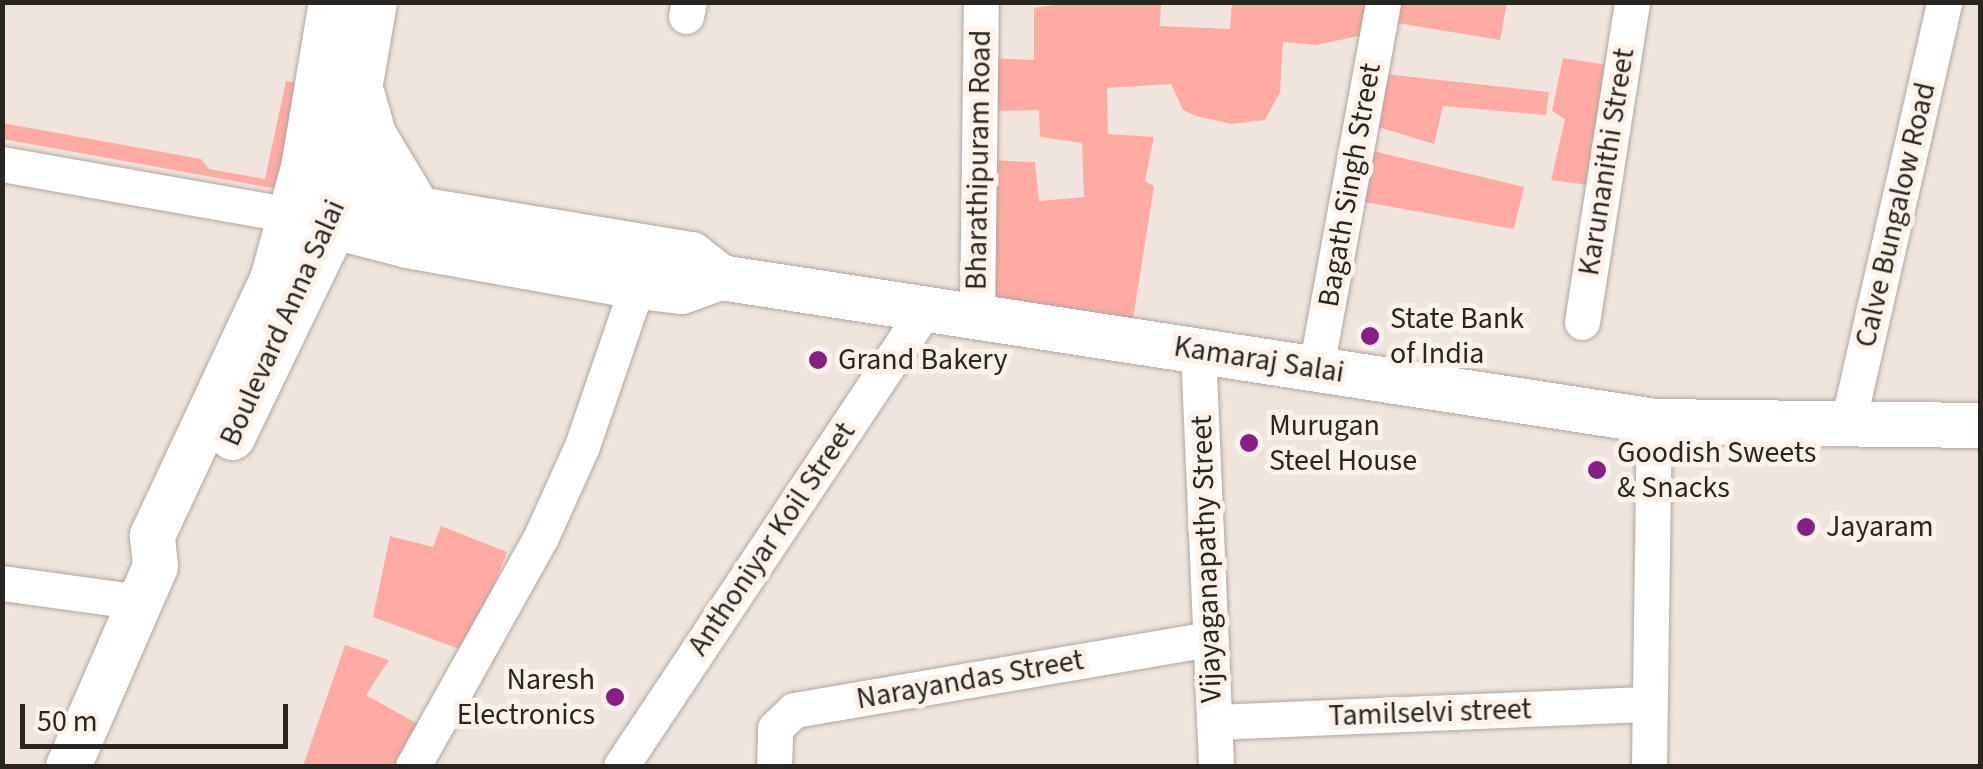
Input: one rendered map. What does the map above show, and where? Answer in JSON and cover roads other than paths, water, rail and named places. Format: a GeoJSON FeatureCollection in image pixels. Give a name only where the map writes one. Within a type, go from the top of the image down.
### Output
{"type":"FeatureCollection","features":[{"type":"Feature","properties":{"kind":"main road","name":"Boulevard Anna Salai"},"geometry":{"type":"LineString","coordinates":[[147,584],[152,535],[272,279],[303,167],[331,2]]}},
{"type":"Feature","properties":{"kind":"main road","name":"Boulevard Anna Salai"},"geometry":{"type":"LineString","coordinates":[[68,766],[147,584],[180,544],[341,202],[374,2]]}},
{"type":"Feature","properties":{"kind":"main road"},"geometry":{"type":"LineString","coordinates":[[360,88],[373,134],[418,208]]}},
{"type":"Feature","properties":{"kind":"main road","name":"Kamaraj Salai"},"geometry":{"type":"LineString","coordinates":[[303,167],[341,202],[407,245],[681,291],[720,277]]}},
{"type":"Feature","properties":{"kind":"main road","name":"Kamaraj Salai"},"geometry":{"type":"LineString","coordinates":[[291,216],[341,202],[418,208],[691,254],[720,277],[1654,420],[1847,427],[1980,425]]}},
{"type":"Feature","properties":{"kind":"street","name":"Bharathipuram Road"},"geometry":{"type":"LineString","coordinates":[[977,318],[981,2]]}},
{"type":"Feature","properties":{"kind":"street","name":"Bagath Singh Street"},"geometry":{"type":"LineString","coordinates":[[1316,368],[1383,2]]}},
{"type":"Feature","properties":{"kind":"street","name":"Karunanithi Street"},"geometry":{"type":"LineString","coordinates":[[1582,322],[1632,2]]}},
{"type":"Feature","properties":{"kind":"street","name":"Calve Bungalow Road"},"geometry":{"type":"LineString","coordinates":[[1847,427],[1944,2]]}},
{"type":"Feature","properties":{"kind":"street"},"geometry":{"type":"LineString","coordinates":[[2,164],[291,216]]}},
{"type":"Feature","properties":{"kind":"street"},"geometry":{"type":"LineString","coordinates":[[413,766],[540,539],[582,446],[637,286]]}},
{"type":"Feature","properties":{"kind":"street","name":"Anthoniyar Koil Street"},"geometry":{"type":"LineString","coordinates":[[621,766],[924,311]]}},
{"type":"Feature","properties":{"kind":"street","name":"Vijayaganapathy Street"},"geometry":{"type":"LineString","coordinates":[[1198,350],[1216,766]]}},
{"type":"Feature","properties":{"kind":"street"},"geometry":{"type":"LineString","coordinates":[[1648,766],[1646,704],[1654,420]]}},
{"type":"Feature","properties":{"kind":"street"},"geometry":{"type":"LineString","coordinates":[[2,583],[147,584]]}},
{"type":"Feature","properties":{"kind":"street","name":"Narayandas Street"},"geometry":{"type":"LineString","coordinates":[[774,766],[775,728],[794,710],[1210,639]]}},
{"type":"Feature","properties":{"kind":"street","name":"Tamilselvi street"},"geometry":{"type":"LineString","coordinates":[[1214,722],[1646,704]]}},
{"type":"Feature","properties":{"kind":"place","name":"State Bank of India"},"geometry":{"type":"Point","coordinates":[1370,336]}},
{"type":"Feature","properties":{"kind":"place","name":"Grand Bakery"},"geometry":{"type":"Point","coordinates":[818,360]}},
{"type":"Feature","properties":{"kind":"place","name":"Murugan Steel House"},"geometry":{"type":"Point","coordinates":[1249,443]}},
{"type":"Feature","properties":{"kind":"place","name":"Goodish Sweets & Snacks"},"geometry":{"type":"Point","coordinates":[1597,470]}},
{"type":"Feature","properties":{"kind":"place","name":"Jayaram"},"geometry":{"type":"Point","coordinates":[1806,527]}},
{"type":"Feature","properties":{"kind":"place","name":"Naresh Electronics"},"geometry":{"type":"Point","coordinates":[615,697]}}]}
